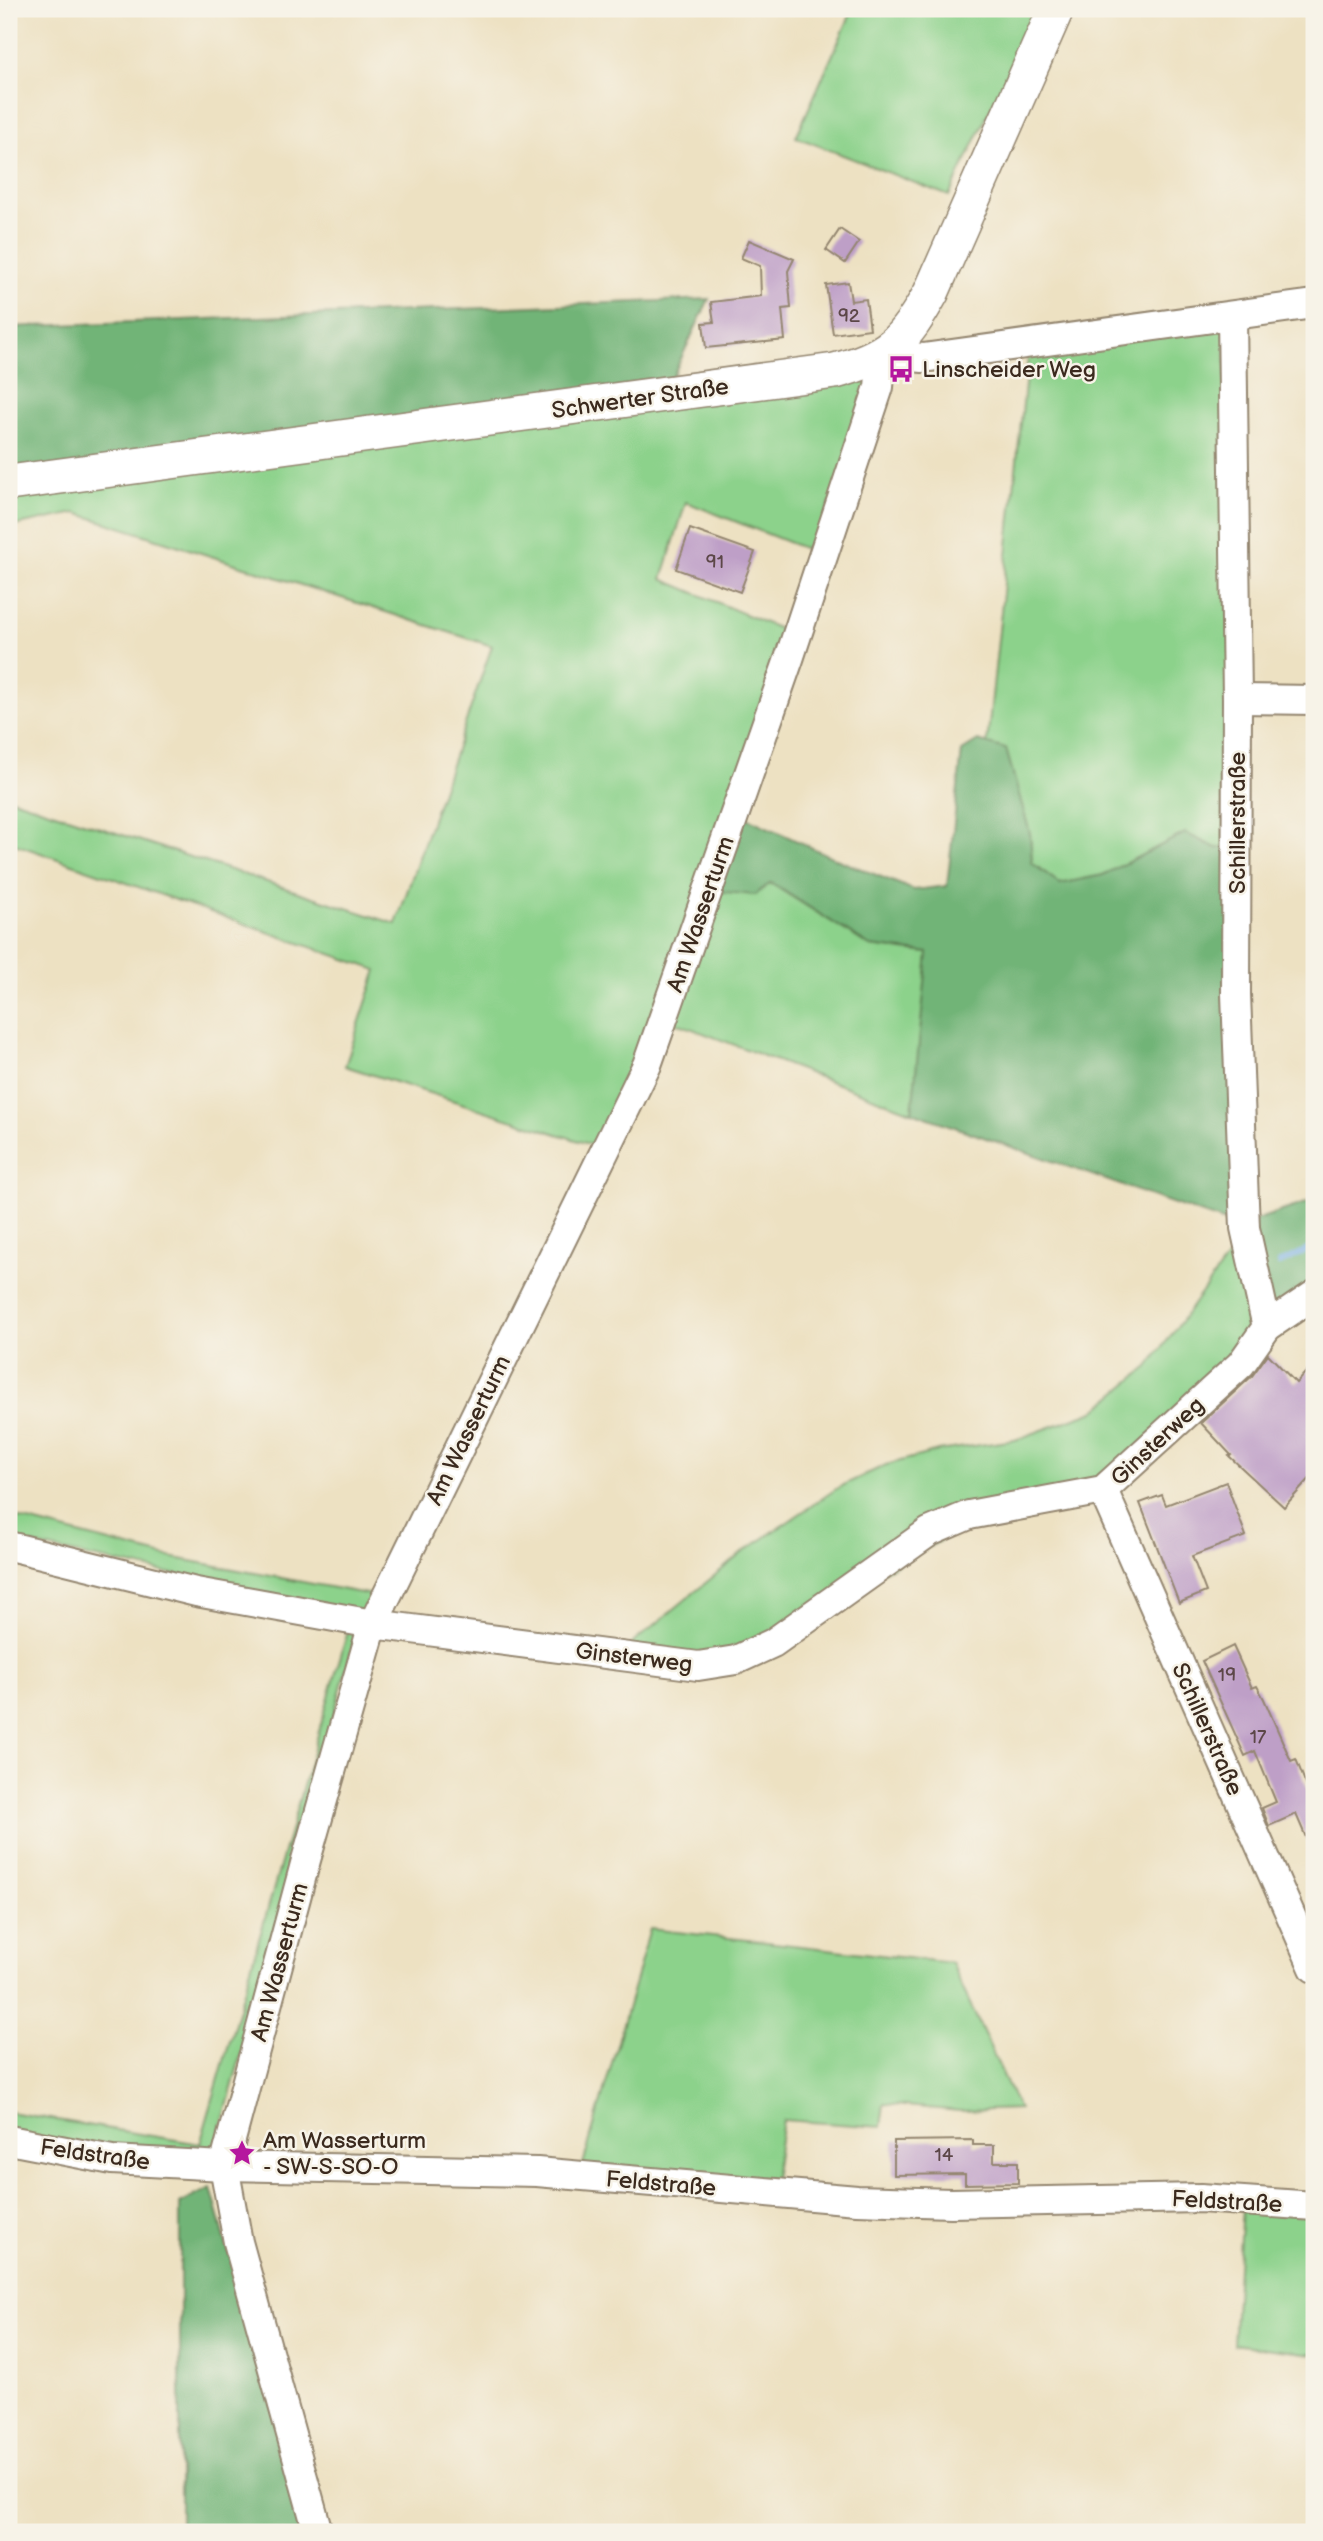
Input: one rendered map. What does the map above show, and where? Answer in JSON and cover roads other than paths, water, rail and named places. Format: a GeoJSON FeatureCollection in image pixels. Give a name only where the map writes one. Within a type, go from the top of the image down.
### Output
{"type":"FeatureCollection","features":[{"type":"Feature","properties":{"kind":"main road","name":"Schwerter Straße"},"geometry":{"type":"LineString","coordinates":[[9,483],[835,371],[863,364],[882,354],[904,335],[931,293],[1056,9]]}},
{"type":"Feature","properties":{"kind":"street"},"geometry":{"type":"LineString","coordinates":[[882,354],[923,358],[1314,304]]}},
{"type":"Feature","properties":{"kind":"street","name":"Schillerstraße"},"geometry":{"type":"LineString","coordinates":[[1232,316],[1237,699],[1236,994],[1245,1228],[1267,1327]]}},
{"type":"Feature","properties":{"kind":"street","name":"Am Wasserturm"},"geometry":{"type":"LineString","coordinates":[[318,2532],[238,2242],[224,2166],[302,1873],[373,1624],[647,1065],[789,659],[879,387],[882,354]]}},
{"type":"Feature","properties":{"kind":"street"},"geometry":{"type":"LineString","coordinates":[[1237,699],[1314,700]]}},
{"type":"Feature","properties":{"kind":"street","name":"Ginsterweg"},"geometry":{"type":"LineString","coordinates":[[9,1546],[196,1592],[373,1624],[698,1666],[736,1660],[773,1643],[929,1532],[969,1515],[1103,1490],[1241,1364],[1267,1327],[1314,1295]]}},
{"type":"Feature","properties":{"kind":"street","name":"Schillerstraße"},"geometry":{"type":"LineString","coordinates":[[1103,1490],[1314,1968]]}},
{"type":"Feature","properties":{"kind":"street","name":"Feldstraße"},"geometry":{"type":"LineString","coordinates":[[9,2140],[112,2160],[224,2166],[537,2172],[857,2200],[924,2202],[1201,2198],[1314,2206]]}},
{"type":"Feature","properties":{"kind":"waterway"},"geometry":{"type":"LineString","coordinates":[[1280,1263],[1314,1247]]}},
{"type":"Feature","properties":{"kind":"place","name":"Linscheider Weg"},"geometry":{"type":"Point","coordinates":[901,369]}},
{"type":"Feature","properties":{"kind":"place","name":"Am Wasserturm - SW-S-SO-O"},"geometry":{"type":"Point","coordinates":[242,2153]}}]}
